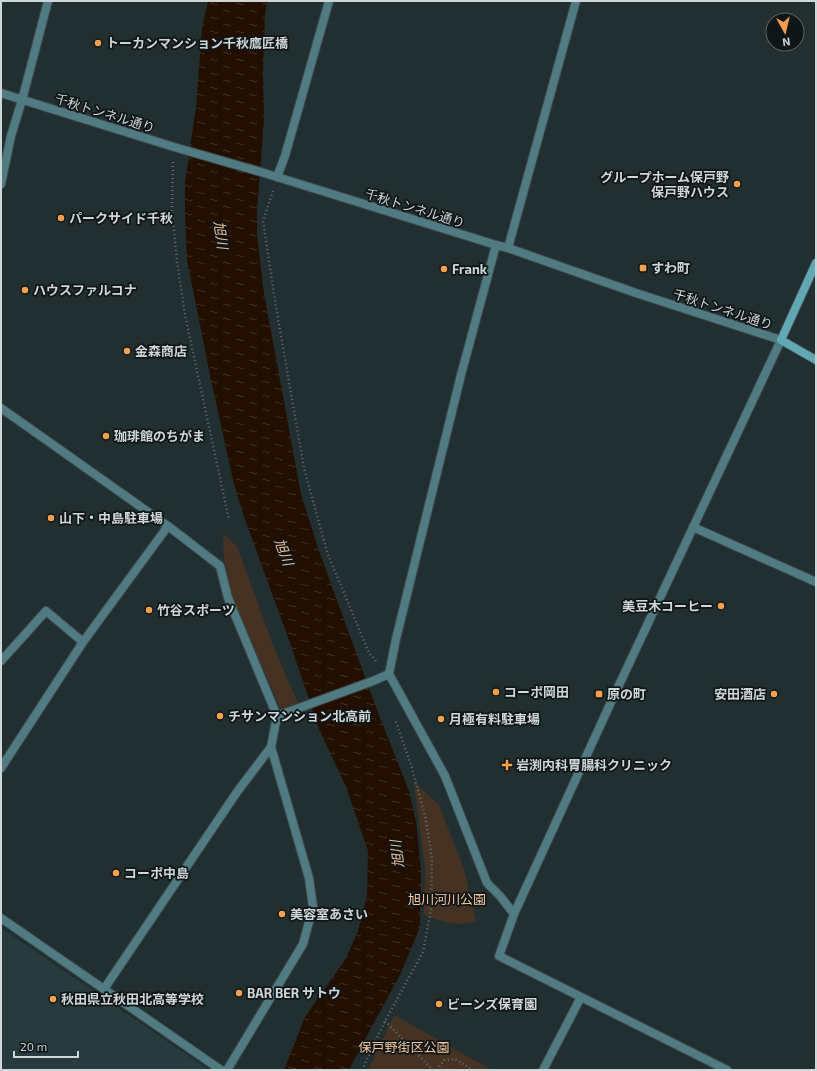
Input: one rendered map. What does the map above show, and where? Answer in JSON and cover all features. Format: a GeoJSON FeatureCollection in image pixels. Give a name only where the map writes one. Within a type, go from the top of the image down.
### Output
{"type":"FeatureCollection","features":[{"type":"Feature","properties":{"kind":"main road"},"geometry":{"type":"LineString","coordinates":[[781,340],[816,264]]}},
{"type":"Feature","properties":{"kind":"main road","name":"千秋トンネル通り"},"geometry":{"type":"LineString","coordinates":[[781,340],[816,360]]}},
{"type":"Feature","properties":{"kind":"street"},"geometry":{"type":"LineString","coordinates":[[1,184],[11,136],[48,1]]}},
{"type":"Feature","properties":{"kind":"street"},"geometry":{"type":"LineString","coordinates":[[277,177],[285,156],[329,1]]}},
{"type":"Feature","properties":{"kind":"street"},"geometry":{"type":"LineString","coordinates":[[508,248],[576,1]]}},
{"type":"Feature","properties":{"kind":"street","name":"千秋トンネル通り"},"geometry":{"type":"LineString","coordinates":[[1,93],[508,248],[781,340]]}},
{"type":"Feature","properties":{"kind":"street"},"geometry":{"type":"LineString","coordinates":[[496,245],[461,375],[396,639],[389,674],[445,776],[487,884],[500,896],[514,914]]}},
{"type":"Feature","properties":{"kind":"street"},"geometry":{"type":"LineString","coordinates":[[727,1070],[499,956],[514,914],[612,700],[781,340]]}},
{"type":"Feature","properties":{"kind":"street"},"geometry":{"type":"LineString","coordinates":[[1,408],[168,526],[220,566],[228,598],[276,716],[271,747],[309,878],[313,907],[303,944],[227,1070]]}},
{"type":"Feature","properties":{"kind":"street"},"geometry":{"type":"LineString","coordinates":[[1,768],[83,642],[168,526]]}},
{"type":"Feature","properties":{"kind":"street"},"geometry":{"type":"LineString","coordinates":[[693,527],[816,582]]}},
{"type":"Feature","properties":{"kind":"street"},"geometry":{"type":"LineString","coordinates":[[1,662],[46,611],[83,642]]}},
{"type":"Feature","properties":{"kind":"street"},"geometry":{"type":"LineString","coordinates":[[276,716],[296,710],[389,674]]}},
{"type":"Feature","properties":{"kind":"street"},"geometry":{"type":"LineString","coordinates":[[104,989],[237,792],[271,747]]}},
{"type":"Feature","properties":{"kind":"street"},"geometry":{"type":"LineString","coordinates":[[1,918],[221,1070]]}},
{"type":"Feature","properties":{"kind":"street"},"geometry":{"type":"LineString","coordinates":[[543,1070],[581,997]]}},
{"type":"Feature","properties":{"kind":"path"},"geometry":{"type":"LineString","coordinates":[[174,147],[172,210],[177,261],[185,316],[229,520]]}},
{"type":"Feature","properties":{"kind":"path"},"geometry":{"type":"LineString","coordinates":[[277,177],[263,221],[276,307],[304,468],[327,552],[369,654],[389,674]]}},
{"type":"Feature","properties":{"kind":"path"},"geometry":{"type":"LineString","coordinates":[[362,1070],[385,1020],[422,952],[431,909],[432,858],[425,816],[412,768],[395,718]]}},
{"type":"Feature","properties":{"kind":"path"},"geometry":{"type":"LineString","coordinates":[[385,1020],[433,1070]]}},
{"type":"Feature","properties":{"kind":"path"},"geometry":{"type":"LineString","coordinates":[[437,1070],[444,1060],[455,1059],[473,1070]]}},
{"type":"Feature","properties":{"kind":"shaded area","name":"秋田県立秋田北高等学校"},"geometry":{"type":"Polygon","coordinates":[[[1,928],[209,1070],[1,1070],[1,928]]]}},
{"type":"Feature","properties":{"kind":"green space"},"geometry":{"type":"Polygon","coordinates":[[[223,534],[237,546],[276,653],[298,703],[281,710],[233,599],[224,558],[223,534]]]}},
{"type":"Feature","properties":{"kind":"green space","name":"旭川河川公園"},"geometry":{"type":"Polygon","coordinates":[[[414,782],[439,805],[464,869],[476,921],[456,924],[424,915],[425,868],[414,782]]]}},
{"type":"Feature","properties":{"kind":"green space","name":"保戸野街区公園"},"geometry":{"type":"Polygon","coordinates":[[[394,1015],[492,1070],[368,1070],[394,1015]]]}},
{"type":"Feature","properties":{"kind":"water","name":"旭川"},"geometry":{"type":"Polygon","coordinates":[[[208,1],[267,1],[263,72],[264,120],[257,211],[257,235],[264,293],[301,494],[319,551],[377,710],[409,791],[416,821],[421,869],[420,927],[400,975],[349,1070],[284,1070],[305,1017],[345,960],[358,931],[367,895],[368,851],[347,789],[319,729],[290,643],[243,514],[233,480],[187,260],[185,182],[196,107],[202,28],[208,1]]]}},
{"type":"Feature","properties":{"kind":"place","name":"トーカンマンション千秋鷹匠橋"},"geometry":{"type":"Point","coordinates":[98,43]}},
{"type":"Feature","properties":{"kind":"place","name":"グループホーム保戸野 保戸野ハウス"},"geometry":{"type":"Point","coordinates":[737,184]}},
{"type":"Feature","properties":{"kind":"place","name":"パークサイド千秋"},"geometry":{"type":"Point","coordinates":[61,218]}},
{"type":"Feature","properties":{"kind":"place","name":"すわ町"},"geometry":{"type":"Point","coordinates":[643,268]}},
{"type":"Feature","properties":{"kind":"place","name":"Frank"},"geometry":{"type":"Point","coordinates":[444,269]}},
{"type":"Feature","properties":{"kind":"place","name":"ハウスファルコナ"},"geometry":{"type":"Point","coordinates":[25,290]}},
{"type":"Feature","properties":{"kind":"place","name":"金森商店"},"geometry":{"type":"Point","coordinates":[127,351]}},
{"type":"Feature","properties":{"kind":"place","name":"珈琲館のちがま"},"geometry":{"type":"Point","coordinates":[106,436]}},
{"type":"Feature","properties":{"kind":"place","name":"山下・中島駐車場"},"geometry":{"type":"Point","coordinates":[51,518]}},
{"type":"Feature","properties":{"kind":"place","name":"美豆木コーヒー"},"geometry":{"type":"Point","coordinates":[721,606]}},
{"type":"Feature","properties":{"kind":"place","name":"竹谷スポーツ"},"geometry":{"type":"Point","coordinates":[149,610]}},
{"type":"Feature","properties":{"kind":"place","name":"コーポ岡田"},"geometry":{"type":"Point","coordinates":[496,692]}},
{"type":"Feature","properties":{"kind":"place","name":"原の町"},"geometry":{"type":"Point","coordinates":[599,694]}},
{"type":"Feature","properties":{"kind":"place","name":"安田酒店"},"geometry":{"type":"Point","coordinates":[774,694]}},
{"type":"Feature","properties":{"kind":"place","name":"チサンマンション北高前"},"geometry":{"type":"Point","coordinates":[220,716]}},
{"type":"Feature","properties":{"kind":"place","name":"月極有料駐車場"},"geometry":{"type":"Point","coordinates":[441,719]}},
{"type":"Feature","properties":{"kind":"place","name":"岩渕内科胃腸科クリニック"},"geometry":{"type":"Point","coordinates":[507,765]}},
{"type":"Feature","properties":{"kind":"place","name":"コーポ中島"},"geometry":{"type":"Point","coordinates":[116,873]}},
{"type":"Feature","properties":{"kind":"place","name":"美容室あさい"},"geometry":{"type":"Point","coordinates":[282,914]}},
{"type":"Feature","properties":{"kind":"place","name":"BAR BER サトウ"},"geometry":{"type":"Point","coordinates":[239,993]}},
{"type":"Feature","properties":{"kind":"place","name":"秋田県立秋田北高等学校"},"geometry":{"type":"Point","coordinates":[53,999]}},
{"type":"Feature","properties":{"kind":"place","name":"ビーンズ保育園"},"geometry":{"type":"Point","coordinates":[439,1004]}}]}
